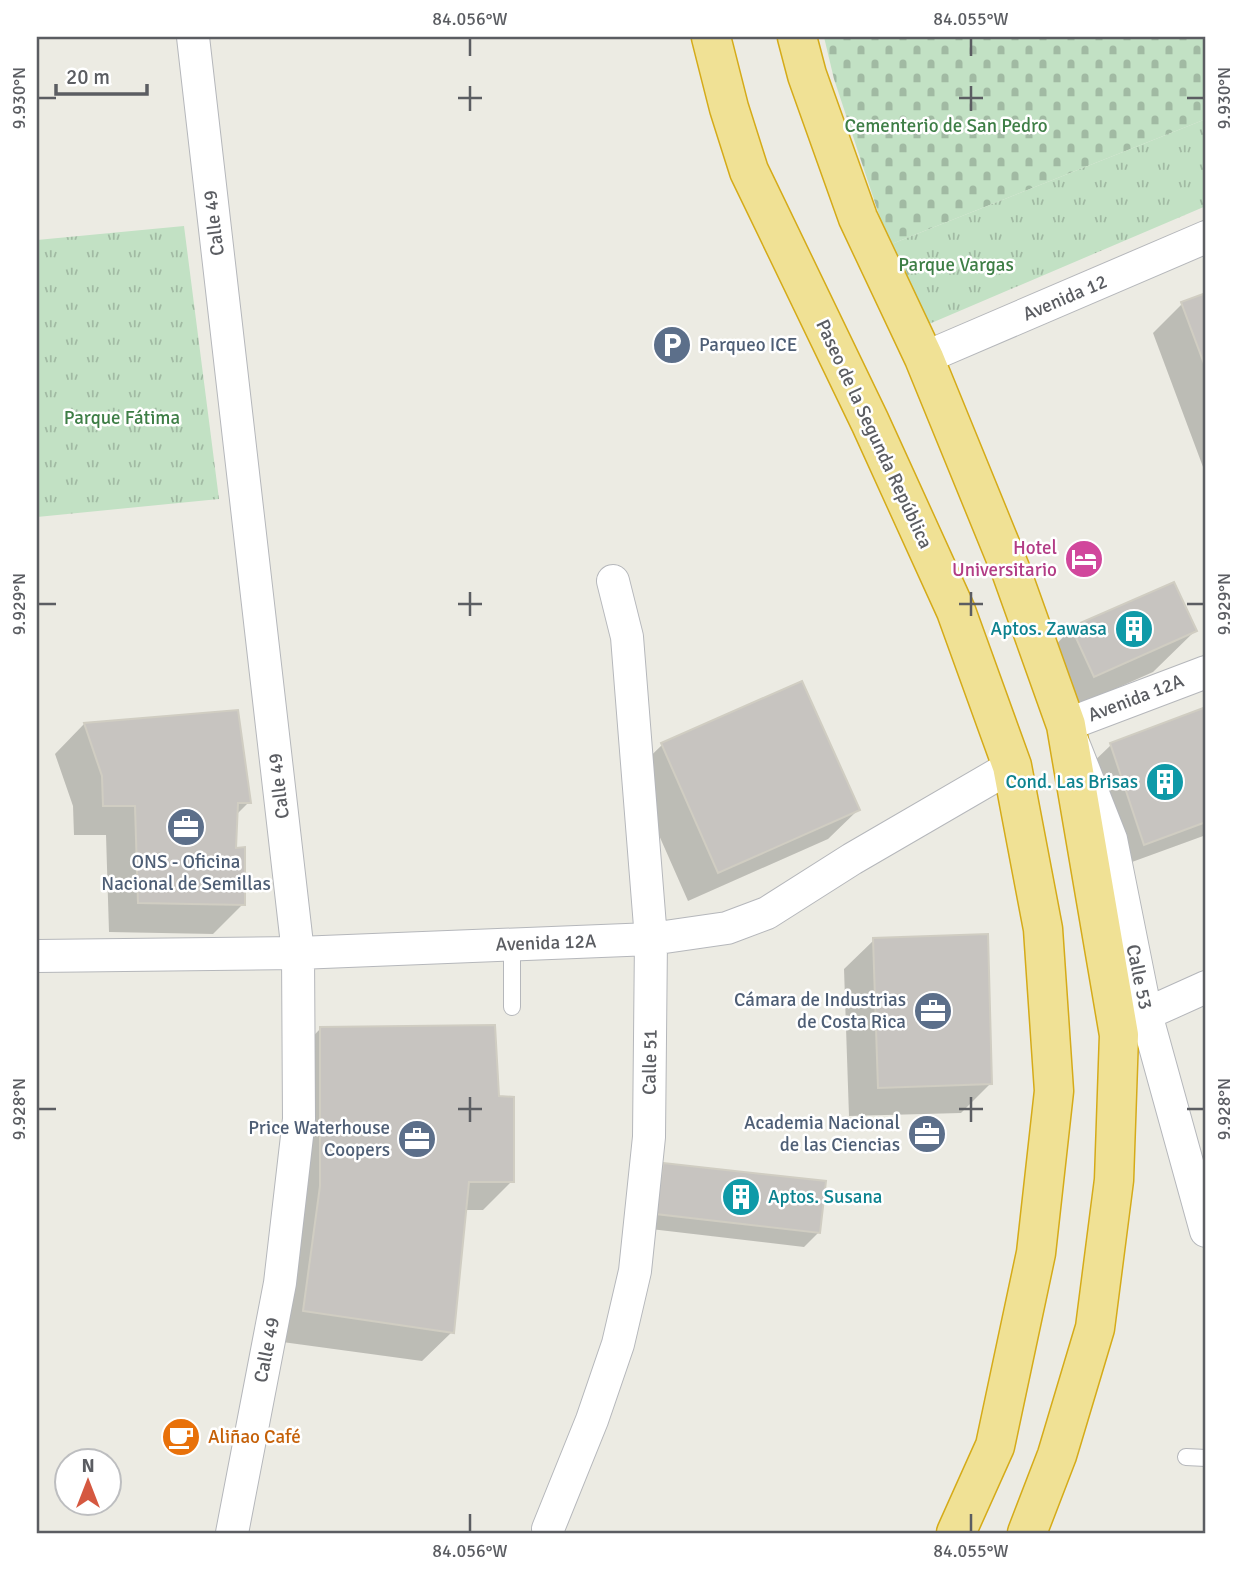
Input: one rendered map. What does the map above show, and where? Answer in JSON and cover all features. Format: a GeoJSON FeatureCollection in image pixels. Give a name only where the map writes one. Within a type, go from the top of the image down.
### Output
{"type":"FeatureCollection","features":[{"type":"Feature","properties":{"kind":"highway","name":"Paseo de la Segunda República"},"geometry":{"type":"LineString","coordinates":[[711,37],[749,171],[870,422],[956,611],[1012,765],[1043,929],[1054,1091],[1036,1253],[995,1446],[956,1533]]}},
{"type":"Feature","properties":{"kind":"highway"},"geometry":{"type":"LineString","coordinates":[[797,37],[807,75],[859,218],[924,358],[1011,571],[1066,724],[1119,1035],[1114,1180],[1094,1328],[1058,1455],[1027,1533]]}},
{"type":"Feature","properties":{"kind":"street","name":"Calle 49"},"geometry":{"type":"LineString","coordinates":[[193,37],[298,953],[299,1119],[280,1283],[232,1533]]}},
{"type":"Feature","properties":{"kind":"street","name":"Avenida 12"},"geometry":{"type":"LineString","coordinates":[[924,358],[1206,237]]}},
{"type":"Feature","properties":{"kind":"street","name":"Calle 51"},"geometry":{"type":"LineString","coordinates":[[548,1529],[592,1420],[618,1344],[635,1271],[649,1137],[652,939],[627,637],[613,581]]}},
{"type":"Feature","properties":{"kind":"street","name":"Avenida 12A"},"geometry":{"type":"LineString","coordinates":[[1066,724],[1206,672]]}},
{"type":"Feature","properties":{"kind":"street","name":"Calle 53"},"geometry":{"type":"LineString","coordinates":[[1066,724],[1111,839],[1146,1014],[1206,1231]]}},
{"type":"Feature","properties":{"kind":"street","name":"Avenida 12A"},"geometry":{"type":"LineString","coordinates":[[37,957],[298,953],[652,939],[727,928],[767,913],[852,859],[1012,765]]}},
{"type":"Feature","properties":{"kind":"street"},"geometry":{"type":"LineString","coordinates":[[1146,1014],[1206,987]]}},
{"type":"Feature","properties":{"kind":"lane"},"geometry":{"type":"LineString","coordinates":[[512,944],[512,1007]]}},
{"type":"Feature","properties":{"kind":"lane"},"geometry":{"type":"LineString","coordinates":[[1186,1457],[1206,1458]]}},
{"type":"Feature","properties":{"kind":"green space","name":"Cementerio de San Pedro"},"geometry":{"type":"Polygon","coordinates":[[[824,37],[1206,37],[1206,119],[889,245],[834,79],[824,37]]]}},
{"type":"Feature","properties":{"kind":"green space","name":"Parque Vargas"},"geometry":{"type":"Polygon","coordinates":[[[1206,119],[1206,206],[922,327],[889,245],[1206,119]]]}},
{"type":"Feature","properties":{"kind":"green space","name":"Parque Fátima"},"geometry":{"type":"Polygon","coordinates":[[[184,226],[219,499],[37,517],[37,240],[184,226]]]}},
{"type":"Feature","properties":{"kind":"building"},"geometry":{"type":"Polygon","coordinates":[[[1206,293],[1206,369],[1181,302],[1206,293]]]}},
{"type":"Feature","properties":{"kind":"building","name":"Aptos. Zawasa"},"geometry":{"type":"Polygon","coordinates":[[[1174,582],[1197,631],[1094,677],[1071,627],[1174,582]]]}},
{"type":"Feature","properties":{"kind":"building"},"geometry":{"type":"Polygon","coordinates":[[[802,681],[860,810],[718,873],[661,743],[802,681]]]}},
{"type":"Feature","properties":{"kind":"building","name":"Cond. Las Brisas"},"geometry":{"type":"Polygon","coordinates":[[[1206,707],[1206,822],[1144,845],[1110,743],[1206,707]]]}},
{"type":"Feature","properties":{"kind":"building","name":"ONS - Oficina Nacional de Semillas"},"geometry":{"type":"Polygon","coordinates":[[[238,710],[251,803],[238,803],[236,848],[245,847],[245,905],[138,903],[135,806],[103,806],[102,776],[84,723],[238,710]]]}},
{"type":"Feature","properties":{"kind":"building","name":"Cámara de Industrias de Costa Rica"},"geometry":{"type":"Polygon","coordinates":[[[988,934],[992,1084],[878,1088],[873,938],[988,934]]]}},
{"type":"Feature","properties":{"kind":"building","name":"Price Waterhouse Coopers"},"geometry":{"type":"Polygon","coordinates":[[[495,1025],[499,1096],[514,1097],[514,1182],[469,1182],[454,1333],[303,1311],[320,1186],[320,1027],[495,1025]]]}},
{"type":"Feature","properties":{"kind":"building","name":"Aptos. Susana"},"geometry":{"type":"Polygon","coordinates":[[[663,1163],[826,1181],[820,1233],[656,1214],[663,1163]]]}},
{"type":"Feature","properties":{"kind":"place","name":"Parqueo ICE"},"geometry":{"type":"Point","coordinates":[672,345]}},
{"type":"Feature","properties":{"kind":"place","name":"Hotel Universitario"},"geometry":{"type":"Point","coordinates":[1084,559]}},
{"type":"Feature","properties":{"kind":"place","name":"Aptos. Zawasa"},"geometry":{"type":"Point","coordinates":[1134,629]}},
{"type":"Feature","properties":{"kind":"place","name":"Cond. Las Brisas"},"geometry":{"type":"Point","coordinates":[1165,782]}},
{"type":"Feature","properties":{"kind":"place","name":"ONS - Oficina Nacional de Semillas"},"geometry":{"type":"Point","coordinates":[186,827]}},
{"type":"Feature","properties":{"kind":"place","name":"Cámara de Industrias de Costa Rica"},"geometry":{"type":"Point","coordinates":[933,1011]}},
{"type":"Feature","properties":{"kind":"place","name":"Academia Nacional de las Ciencias"},"geometry":{"type":"Point","coordinates":[927,1134]}},
{"type":"Feature","properties":{"kind":"place","name":"Price Waterhouse Coopers"},"geometry":{"type":"Point","coordinates":[417,1139]}},
{"type":"Feature","properties":{"kind":"place","name":"Aptos. Susana"},"geometry":{"type":"Point","coordinates":[741,1197]}},
{"type":"Feature","properties":{"kind":"place","name":"Aliñao Café"},"geometry":{"type":"Point","coordinates":[181,1437]}}]}
